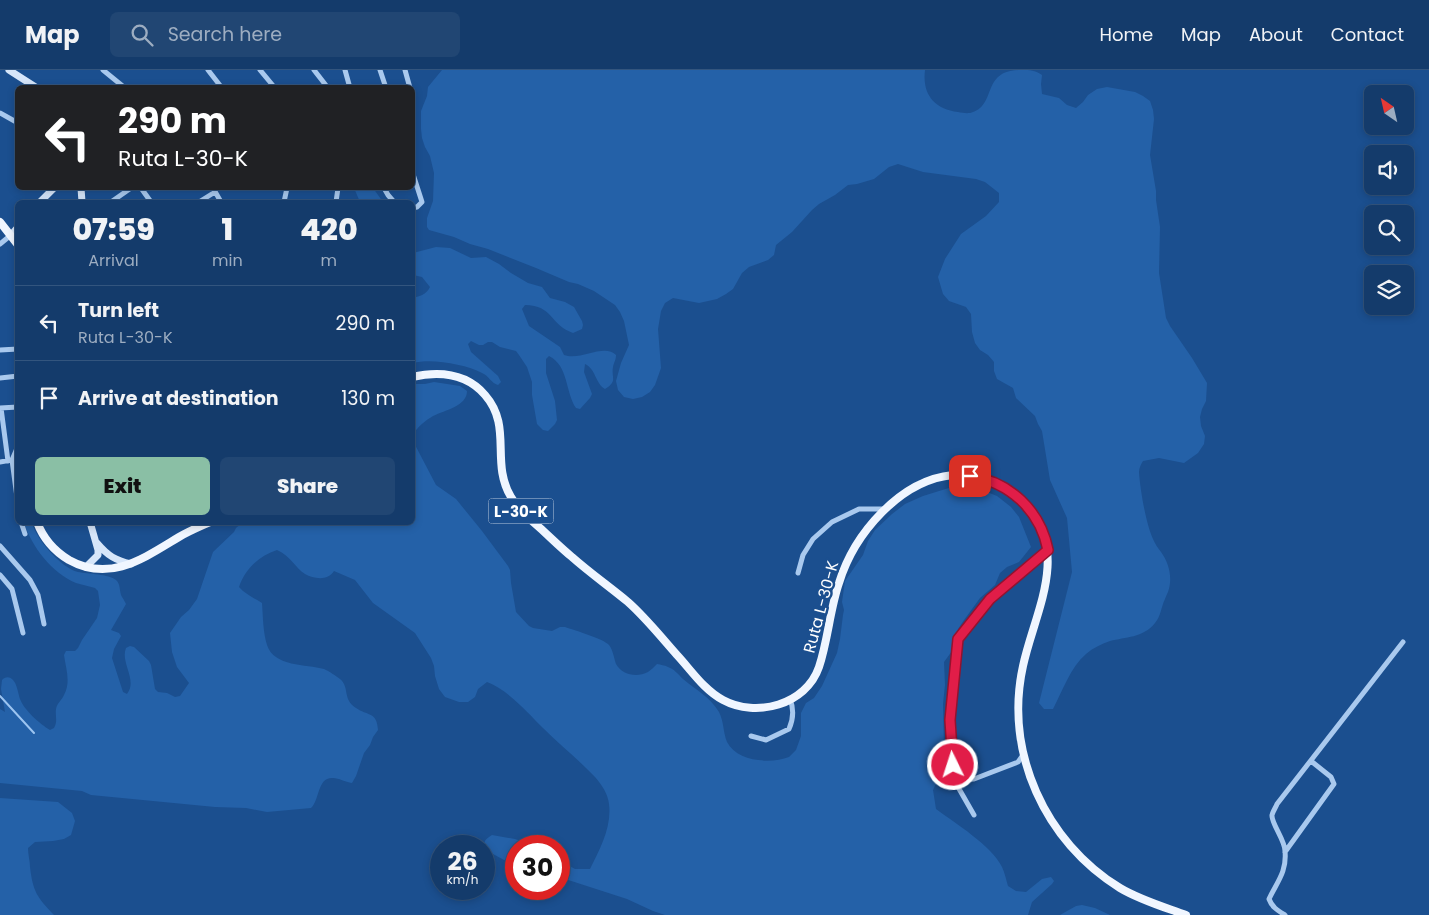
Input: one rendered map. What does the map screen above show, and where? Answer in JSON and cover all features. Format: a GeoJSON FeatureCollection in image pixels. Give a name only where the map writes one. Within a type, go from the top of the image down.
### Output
{"type":"FeatureCollection","features":[{"type":"Feature","properties":{"kind":"main road"},"geometry":{"type":"LineString","coordinates":[[0,222],[15,241]]}},
{"type":"Feature","properties":{"kind":"main road","name":"Ruta L-30-K"},"geometry":{"type":"LineString","coordinates":[[415,376],[432,373],[451,375],[471,383],[483,393],[492,405],[498,419],[501,434],[500,462],[502,478],[516,505],[573,558],[629,603],[712,693],[732,704],[754,708],[776,705],[790,699],[807,686],[819,668],[836,590],[849,556],[862,536],[886,509],[911,490],[937,478],[962,475],[986,479],[1009,489],[1027,506],[1041,526],[1048,550],[1048,577],[1023,665],[1018,696],[1018,726],[1023,755],[1030,779],[1046,813],[1060,834],[1102,876],[1130,894],[1186,915]]}},
{"type":"Feature","properties":{"kind":"main road"},"geometry":{"type":"LineString","coordinates":[[38,525],[45,538],[55,550],[73,562],[86,567],[103,569],[118,568],[131,564],[203,525]]}},
{"type":"Feature","properties":{"kind":"street"},"geometry":{"type":"LineString","coordinates":[[9,70],[32,85]]}},
{"type":"Feature","properties":{"kind":"street"},"geometry":{"type":"LineString","coordinates":[[103,70],[121,85]]}},
{"type":"Feature","properties":{"kind":"street"},"geometry":{"type":"LineString","coordinates":[[208,70],[220,85]]}},
{"type":"Feature","properties":{"kind":"street"},"geometry":{"type":"LineString","coordinates":[[260,70],[272,85]]}},
{"type":"Feature","properties":{"kind":"street"},"geometry":{"type":"LineString","coordinates":[[314,70],[326,85]]}},
{"type":"Feature","properties":{"kind":"street"},"geometry":{"type":"LineString","coordinates":[[344,70],[349,85]]}},
{"type":"Feature","properties":{"kind":"street"},"geometry":{"type":"LineString","coordinates":[[380,70],[385,85]]}},
{"type":"Feature","properties":{"kind":"street"},"geometry":{"type":"LineString","coordinates":[[405,70],[409,85]]}},
{"type":"Feature","properties":{"kind":"street"},"geometry":{"type":"LineString","coordinates":[[0,113],[15,120]]}},
{"type":"Feature","properties":{"kind":"street"},"geometry":{"type":"LineString","coordinates":[[415,180],[422,202],[415,207]]}},
{"type":"Feature","properties":{"kind":"street"},"geometry":{"type":"LineString","coordinates":[[42,200],[52,190]]}},
{"type":"Feature","properties":{"kind":"street"},"geometry":{"type":"LineString","coordinates":[[114,200],[128,190]]}},
{"type":"Feature","properties":{"kind":"street"},"geometry":{"type":"LineString","coordinates":[[142,190],[149,200]]}},
{"type":"Feature","properties":{"kind":"street"},"geometry":{"type":"LineString","coordinates":[[202,200],[214,190]]}},
{"type":"Feature","properties":{"kind":"street"},"geometry":{"type":"LineString","coordinates":[[0,244],[15,230]]}},
{"type":"Feature","properties":{"kind":"street"},"geometry":{"type":"LineString","coordinates":[[0,350],[15,349]]}},
{"type":"Feature","properties":{"kind":"street"},"geometry":{"type":"LineString","coordinates":[[0,378],[15,376]]}},
{"type":"Feature","properties":{"kind":"street"},"geometry":{"type":"LineString","coordinates":[[15,407],[1,408],[15,489]]}},
{"type":"Feature","properties":{"kind":"street"},"geometry":{"type":"LineString","coordinates":[[0,462],[10,460],[15,451]]}},
{"type":"Feature","properties":{"kind":"street"},"geometry":{"type":"LineString","coordinates":[[798,574],[802,555],[813,539],[832,522],[858,509],[886,509]]}},
{"type":"Feature","properties":{"kind":"street"},"geometry":{"type":"LineString","coordinates":[[22,525],[25,534]]}},
{"type":"Feature","properties":{"kind":"street"},"geometry":{"type":"LineString","coordinates":[[86,567],[98,555],[91,525]]}},
{"type":"Feature","properties":{"kind":"street"},"geometry":{"type":"LineString","coordinates":[[95,541],[110,556],[131,564]]}},
{"type":"Feature","properties":{"kind":"street"},"geometry":{"type":"LineString","coordinates":[[0,546],[30,580],[38,595],[44,624]]}},
{"type":"Feature","properties":{"kind":"street"},"geometry":{"type":"LineString","coordinates":[[974,815],[954,780],[950,720],[958,639],[990,599],[1048,550]]}},
{"type":"Feature","properties":{"kind":"street"},"geometry":{"type":"LineString","coordinates":[[0,575],[12,589],[23,633]]}},
{"type":"Feature","properties":{"kind":"street"},"geometry":{"type":"LineString","coordinates":[[1285,915],[1275,909],[1269,898],[1280,881],[1284,870],[1285,852],[1282,838],[1272,814],[1277,804],[1402,642]]}},
{"type":"Feature","properties":{"kind":"street"},"geometry":{"type":"LineString","coordinates":[[751,736],[766,740],[789,729],[792,724],[793,713],[790,699]]}},
{"type":"Feature","properties":{"kind":"street"},"geometry":{"type":"LineString","coordinates":[[954,780],[974,779],[1018,762],[1023,755]]}},
{"type":"Feature","properties":{"kind":"street"},"geometry":{"type":"LineString","coordinates":[[1285,852],[1334,784],[1331,777],[1310,761]]}},
{"type":"Feature","properties":{"kind":"shaded area"},"geometry":{"type":"Polygon","coordinates":[[[442,70],[925,70],[928,93],[936,104],[942,108],[968,113],[980,108],[1000,75],[1008,71],[1027,70],[1042,75],[1042,94],[1059,98],[1067,105],[1076,108],[1088,95],[1097,89],[1107,87],[1135,92],[1150,101],[1154,119],[1150,155],[1160,227],[1159,273],[1166,318],[1207,383],[1206,401],[1200,417],[1205,436],[1204,444],[1198,453],[1184,463],[1159,458],[1143,461],[1139,469],[1148,525],[1154,541],[1164,556],[1170,576],[1168,592],[1155,623],[1145,632],[1128,638],[1110,641],[1091,650],[1076,666],[1053,709],[1044,709],[1039,703],[1072,572],[1067,518],[1050,480],[1042,431],[1035,416],[1016,398],[1013,388],[997,379],[994,371],[994,362],[975,343],[971,314],[966,307],[949,301],[943,294],[938,277],[945,259],[961,234],[986,216],[999,202],[999,193],[985,182],[976,179],[923,172],[898,164],[889,167],[874,179],[848,185],[812,210],[792,232],[776,245],[774,255],[768,260],[749,267],[742,273],[733,289],[726,294],[717,299],[699,303],[673,298],[665,303],[661,311],[658,329],[661,368],[655,385],[650,392],[642,397],[633,399],[624,397],[618,390],[616,381],[629,345],[624,321],[615,305],[594,291],[578,284],[488,249],[429,230],[427,227],[427,218],[433,201],[434,173],[430,156],[422,138],[421,111],[427,96],[428,87],[442,70]]]}},
{"type":"Feature","properties":{"kind":"shaded area"},"geometry":{"type":"Polygon","coordinates":[[[355,190],[374,190],[382,200],[359,200],[355,190]]]}},
{"type":"Feature","properties":{"kind":"shaded area"},"geometry":{"type":"Polygon","coordinates":[[[436,247],[450,248],[471,258],[486,257],[528,283],[542,287],[550,298],[565,302],[574,307],[583,325],[582,329],[573,333],[565,330],[541,308],[525,305],[522,309],[529,326],[560,347],[564,355],[578,356],[605,351],[616,355],[613,367],[613,381],[605,389],[589,366],[585,364],[584,372],[592,394],[580,409],[576,408],[560,366],[549,356],[546,359],[546,373],[555,401],[557,420],[548,431],[543,430],[537,424],[532,395],[532,382],[527,367],[516,351],[500,347],[492,342],[479,345],[471,341],[468,344],[471,352],[498,376],[501,382],[498,385],[482,373],[457,365],[429,361],[415,363],[415,297],[425,293],[430,287],[422,277],[415,275],[415,252],[436,247]]]}},
{"type":"Feature","properties":{"kind":"shaded area"},"geometry":{"type":"Polygon","coordinates":[[[434,382],[460,386],[467,391],[466,396],[459,404],[427,420],[415,432],[415,384],[434,382]]]}},
{"type":"Feature","properties":{"kind":"shaded area"},"geometry":{"type":"Polygon","coordinates":[[[415,445],[436,485],[456,499],[508,566],[516,612],[529,626],[552,631],[565,627],[601,640],[609,645],[616,664],[626,673],[644,674],[657,664],[672,669],[707,698],[719,712],[727,742],[732,749],[746,757],[764,761],[789,757],[796,750],[801,736],[801,713],[806,703],[814,698],[822,686],[837,653],[844,610],[842,602],[845,581],[863,555],[868,541],[875,530],[905,504],[952,487],[987,492],[997,496],[1011,507],[1019,517],[1031,547],[1019,562],[1007,567],[1000,573],[995,585],[980,598],[958,629],[952,651],[944,662],[944,747],[941,773],[933,790],[936,809],[972,835],[990,851],[1002,867],[1008,886],[1016,891],[1026,892],[1042,879],[1051,877],[1054,881],[1032,902],[1028,915],[665,915],[627,899],[570,881],[570,866],[575,869],[590,869],[598,854],[609,821],[607,797],[595,777],[517,702],[495,685],[487,682],[478,689],[475,697],[468,702],[459,702],[445,697],[439,689],[431,658],[415,633],[373,603],[355,580],[334,571],[325,578],[309,576],[286,555],[277,550],[253,564],[245,574],[239,587],[262,603],[267,645],[276,657],[291,663],[324,669],[340,679],[345,686],[349,701],[376,720],[378,730],[364,753],[352,783],[335,778],[328,779],[321,785],[311,808],[267,812],[246,808],[215,807],[91,795],[82,791],[0,783],[0,709],[5,712],[1,689],[2,680],[7,677],[13,680],[22,703],[29,712],[50,730],[54,728],[58,703],[63,697],[67,685],[64,655],[66,651],[75,651],[78,648],[97,618],[100,605],[98,591],[95,588],[67,579],[51,566],[32,541],[25,525],[33,525],[38,537],[64,565],[78,572],[109,576],[118,582],[121,595],[126,604],[111,630],[119,633],[121,636],[114,649],[112,658],[123,692],[127,694],[131,683],[125,660],[126,648],[130,646],[134,647],[149,661],[155,689],[158,692],[167,693],[175,697],[180,696],[189,683],[177,667],[172,652],[170,633],[197,599],[213,552],[240,525],[415,525],[415,445]]]}},
{"type":"Feature","properties":{"kind":"shaded area"},"geometry":{"type":"Polygon","coordinates":[[[0,798],[58,802],[72,813],[75,821],[71,835],[64,839],[35,842],[28,848],[34,888],[54,915],[0,915],[0,798]]]}},
{"type":"Feature","properties":{"kind":"shaded area"},"geometry":{"type":"Polygon","coordinates":[[[495,836],[505,837],[504,860],[495,855],[495,836]]]}},
{"type":"Feature","properties":{"kind":"shaded area"},"geometry":{"type":"Polygon","coordinates":[[[1082,905],[1095,908],[1110,915],[1060,915],[1076,906],[1082,905]]]}},
{"type":"Feature","properties":{"kind":"waterway"},"geometry":{"type":"LineString","coordinates":[[0,696],[34,733]]}},
{"type":"Feature","properties":{"kind":"route"},"geometry":{"type":"LineString","coordinates":[[953,765],[950,720],[958,639],[990,599],[1048,550],[1041,526],[1022,500],[1002,485],[970,476]]}}]}
